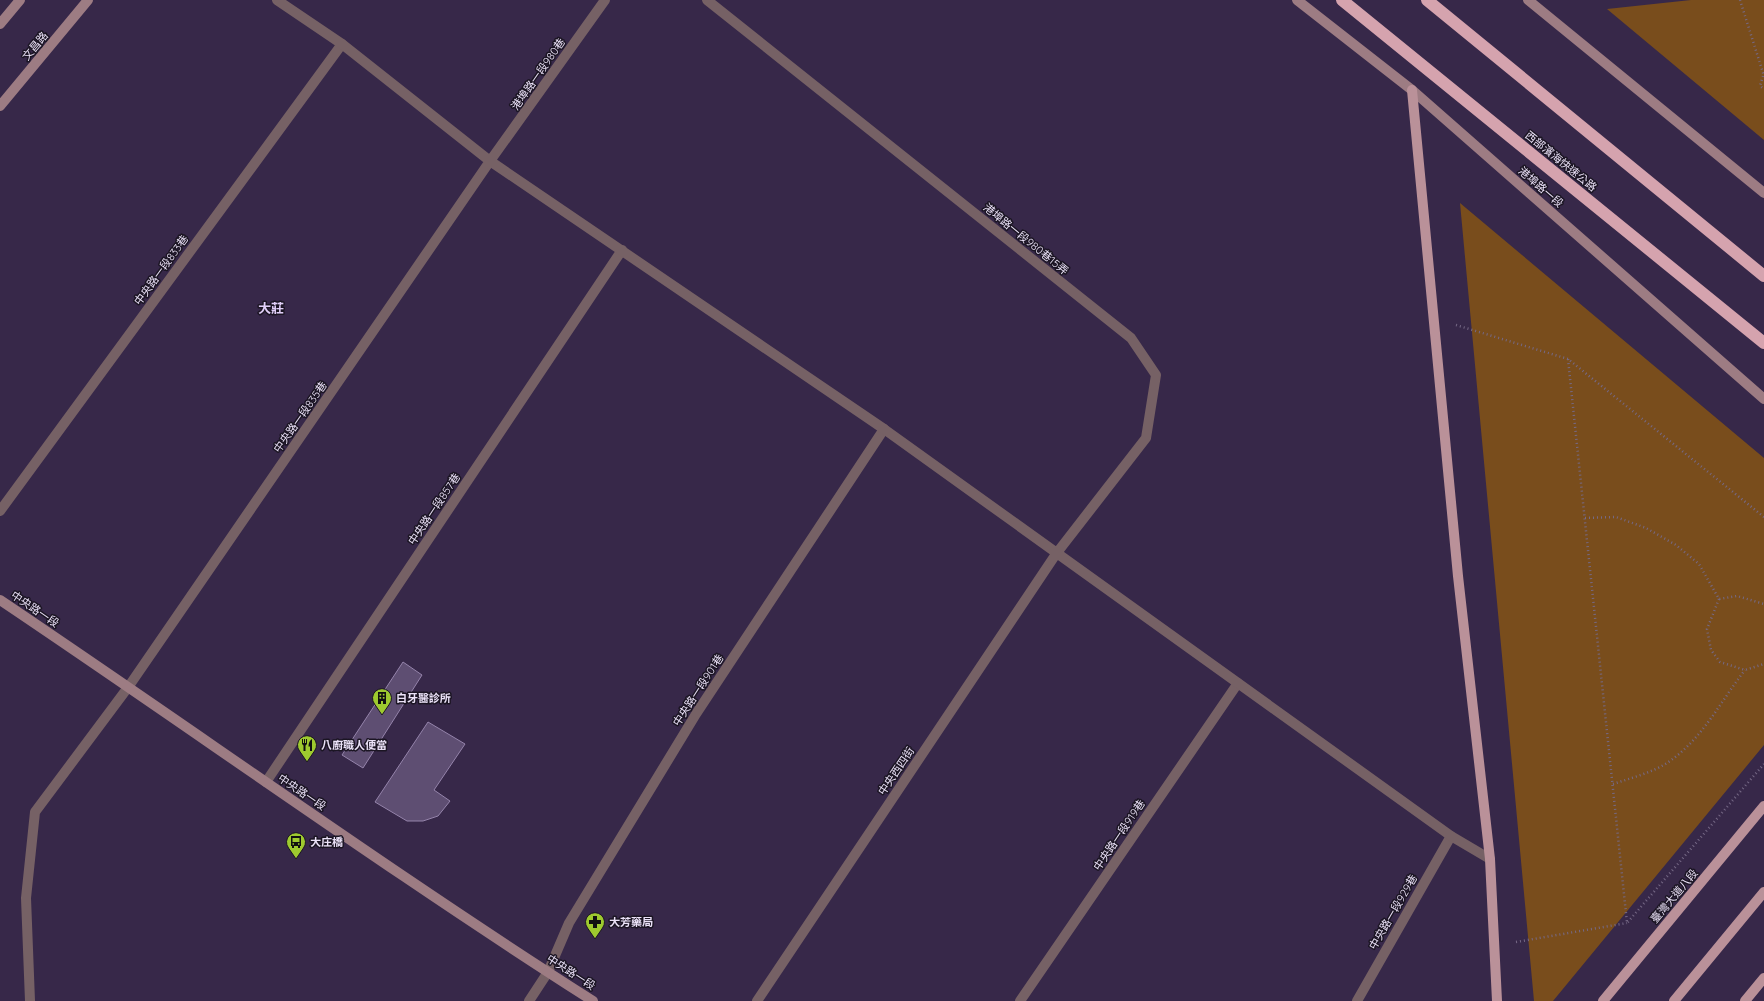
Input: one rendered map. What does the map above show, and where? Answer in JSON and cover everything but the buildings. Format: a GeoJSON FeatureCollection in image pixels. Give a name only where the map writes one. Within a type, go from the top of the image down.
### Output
{"type":"FeatureCollection","features":[{"type":"Feature","properties":{"kind":"highway","name":"西部濱海快速公路"},"geometry":{"type":"LineString","coordinates":[[1342,0],[1764,343]]}},
{"type":"Feature","properties":{"kind":"highway"},"geometry":{"type":"LineString","coordinates":[[1427,0],[1764,276]]}},
{"type":"Feature","properties":{"kind":"main road"},"geometry":{"type":"LineString","coordinates":[[1412,90],[1458,584],[1490,860],[1497,1001]]}},
{"type":"Feature","properties":{"kind":"main road","name":"臺灣大道八段"},"geometry":{"type":"LineString","coordinates":[[1602,1001],[1764,806]]}},
{"type":"Feature","properties":{"kind":"main road"},"geometry":{"type":"LineString","coordinates":[[1674,1001],[1764,892]]}},
{"type":"Feature","properties":{"kind":"main road"},"geometry":{"type":"LineString","coordinates":[[1745,1001],[1764,978]]}},
{"type":"Feature","properties":{"kind":"street"},"geometry":{"type":"LineString","coordinates":[[0,24],[20,0]]}},
{"type":"Feature","properties":{"kind":"street","name":"文昌路"},"geometry":{"type":"LineString","coordinates":[[0,106],[88,0]]}},
{"type":"Feature","properties":{"kind":"street","name":"港埠路一段980巷"},"geometry":{"type":"LineString","coordinates":[[490,161],[605,0]]}},
{"type":"Feature","properties":{"kind":"street","name":"港埠路一段980巷15弄"},"geometry":{"type":"LineString","coordinates":[[707,0],[1131,338],[1156,375],[1146,438],[1056,554]]}},
{"type":"Feature","properties":{"kind":"street","name":"港埠路一段"},"geometry":{"type":"LineString","coordinates":[[1297,0],[1412,90],[1764,399]]}},
{"type":"Feature","properties":{"kind":"street"},"geometry":{"type":"LineString","coordinates":[[1528,0],[1764,193]]}},
{"type":"Feature","properties":{"kind":"street"},"geometry":{"type":"LineString","coordinates":[[280,1],[342,44],[490,161],[884,429],[1056,554],[1451,836],[1490,860]]}},
{"type":"Feature","properties":{"kind":"street","name":"中央路一段833巷"},"geometry":{"type":"LineString","coordinates":[[0,512],[342,44]]}},
{"type":"Feature","properties":{"kind":"street","name":"中央路一段835巷"},"geometry":{"type":"LineString","coordinates":[[30,1001],[26,898],[35,812],[129,686],[490,161]]}},
{"type":"Feature","properties":{"kind":"street","name":"中央路一段857巷"},"geometry":{"type":"LineString","coordinates":[[266,782],[622,250]]}},
{"type":"Feature","properties":{"kind":"street","name":"中央路一段901巷"},"geometry":{"type":"LineString","coordinates":[[529,1001],[548,972],[569,923],[696,714],[884,429]]}},
{"type":"Feature","properties":{"kind":"street","name":"中央西四街"},"geometry":{"type":"LineString","coordinates":[[757,1001],[1056,554]]}},
{"type":"Feature","properties":{"kind":"street","name":"中央路一段"},"geometry":{"type":"LineString","coordinates":[[0,600],[129,686],[266,782],[593,1001]]}},
{"type":"Feature","properties":{"kind":"street","name":"中央路一段919巷"},"geometry":{"type":"LineString","coordinates":[[1020,1001],[1238,683]]}},
{"type":"Feature","properties":{"kind":"street","name":"中央路一段929巷"},"geometry":{"type":"LineString","coordinates":[[1357,1001],[1451,836]]}},
{"type":"Feature","properties":{"kind":"path"},"geometry":{"type":"LineString","coordinates":[[1740,0],[1763,76],[1760,86],[1764,89]]}},
{"type":"Feature","properties":{"kind":"path"},"geometry":{"type":"LineString","coordinates":[[1433,318],[1568,359],[1764,517]]}},
{"type":"Feature","properties":{"kind":"path"},"geometry":{"type":"LineString","coordinates":[[1568,359],[1627,922]]}},
{"type":"Feature","properties":{"kind":"path"},"geometry":{"type":"LineString","coordinates":[[1585,518],[1616,517],[1646,528],[1676,545],[1699,564],[1719,599]]}},
{"type":"Feature","properties":{"kind":"path"},"geometry":{"type":"LineString","coordinates":[[1719,599],[1737,596],[1764,604]]}},
{"type":"Feature","properties":{"kind":"path"},"geometry":{"type":"LineString","coordinates":[[1719,599],[1707,629],[1711,650],[1720,662],[1745,670],[1764,664]]}},
{"type":"Feature","properties":{"kind":"path"},"geometry":{"type":"LineString","coordinates":[[1613,784],[1653,771],[1667,763],[1688,747],[1745,670]]}},
{"type":"Feature","properties":{"kind":"path"},"geometry":{"type":"LineString","coordinates":[[1494,946],[1627,922],[1764,764]]}},
{"type":"Feature","properties":{"kind":"shaded area"},"geometry":{"type":"Polygon","coordinates":[[[1691,0],[1764,0],[1764,140],[1607,9],[1691,0]]]}},
{"type":"Feature","properties":{"kind":"shaded area"},"geometry":{"type":"Polygon","coordinates":[[[1460,203],[1764,458],[1764,745],[1553,1001],[1534,1001],[1460,203]]]}},
{"type":"Feature","properties":{"kind":"place","name":"白牙醫診所"},"geometry":{"type":"Point","coordinates":[382,715]}},
{"type":"Feature","properties":{"kind":"place","name":"八廚職人便當"},"geometry":{"type":"Point","coordinates":[307,762]}},
{"type":"Feature","properties":{"kind":"place","name":"大庄橋"},"geometry":{"type":"Point","coordinates":[296,859]}},
{"type":"Feature","properties":{"kind":"place","name":"大芳藥局"},"geometry":{"type":"Point","coordinates":[595,939]}},
{"type":"Feature","properties":{"kind":"district","name":"大莊"},"geometry":{"type":"Point","coordinates":[271,308]}}]}
